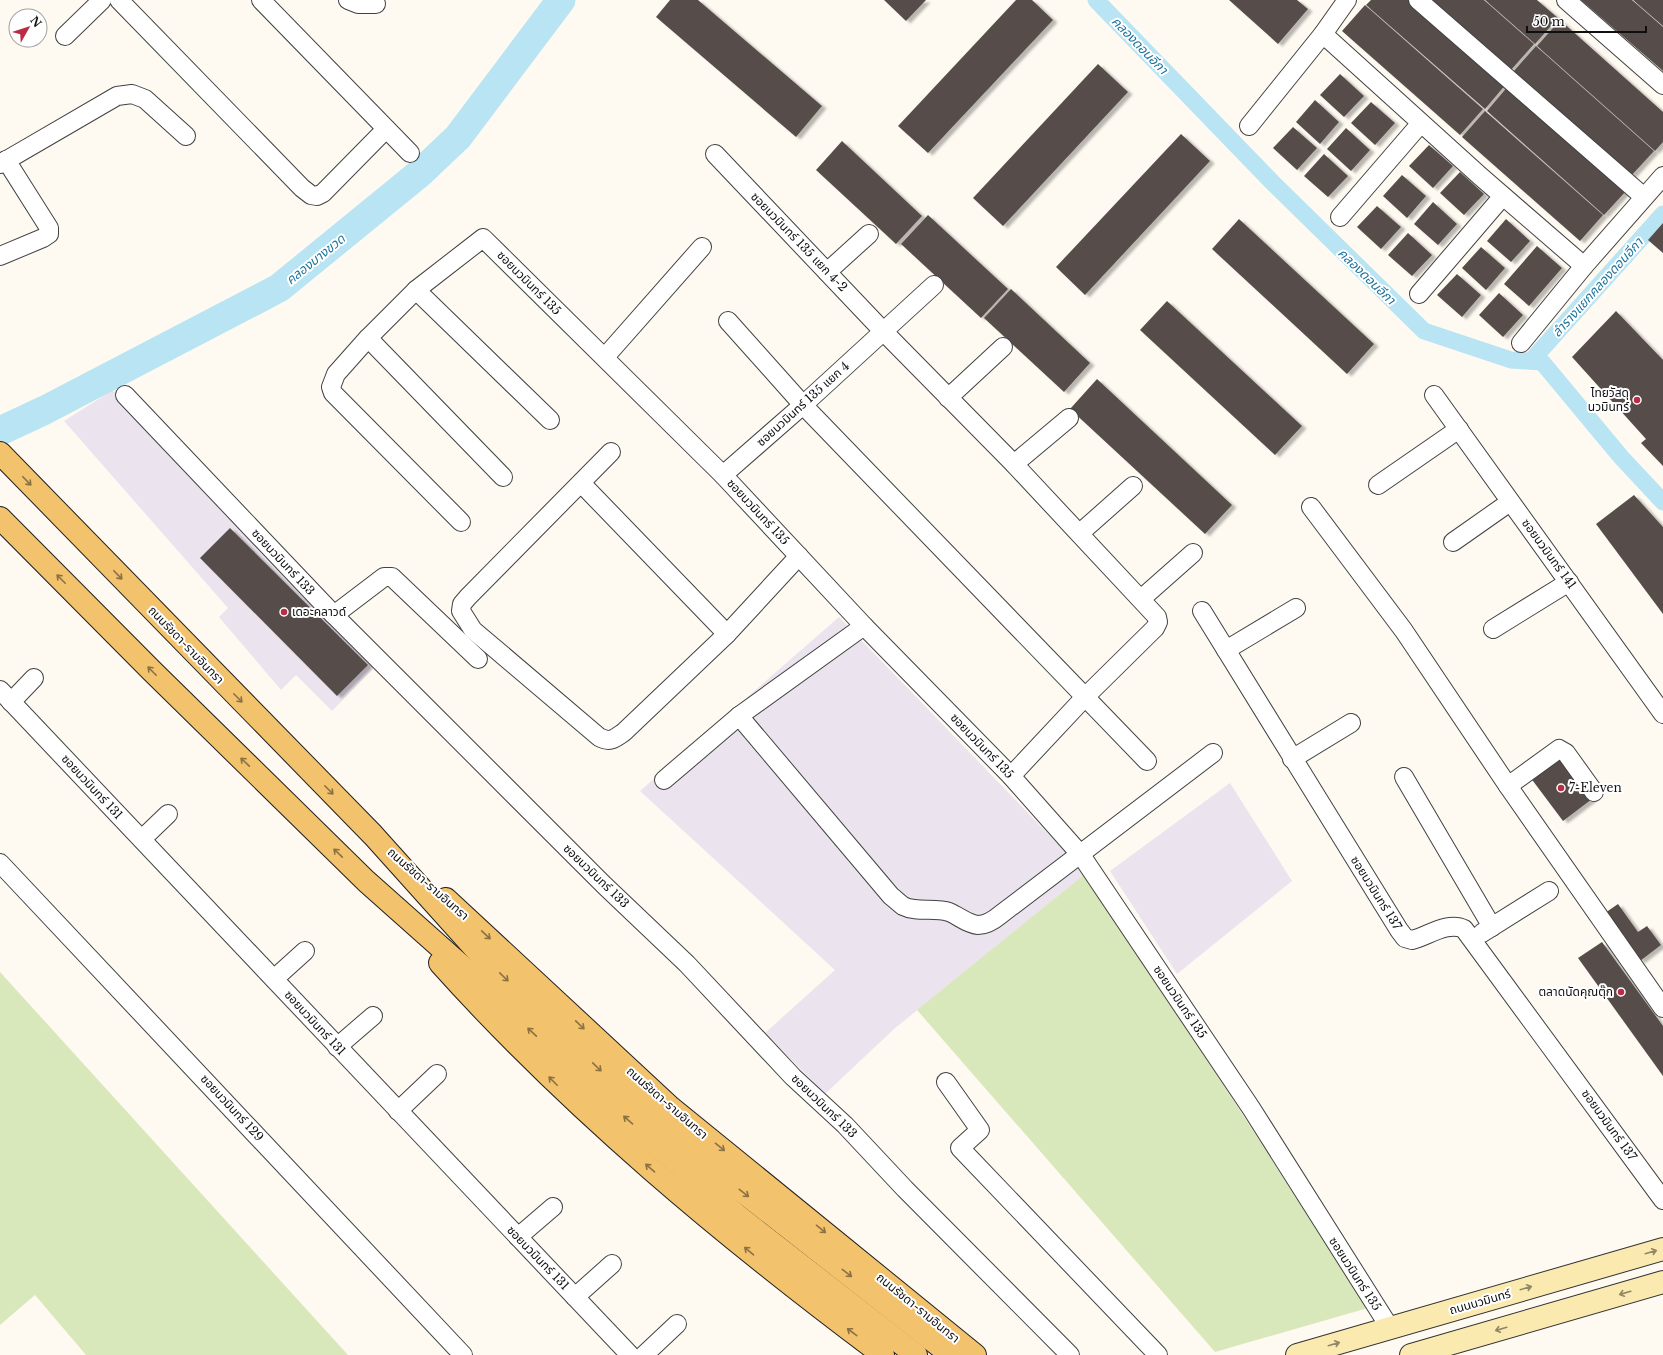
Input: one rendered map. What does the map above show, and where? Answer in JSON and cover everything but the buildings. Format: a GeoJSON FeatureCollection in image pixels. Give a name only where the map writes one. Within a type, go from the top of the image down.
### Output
{"type":"FeatureCollection","features":[{"type":"Feature","properties":{"kind":"main road","name":"ถนนรัชดา-รามอินทรา"},"geometry":{"type":"LineString","coordinates":[[0,453],[373,835],[479,953],[606,1076],[685,1158],[739,1217],[916,1355]]}},
{"type":"Feature","properties":{"kind":"main road","name":"ถนนรัชดา-รามอินทรา"},"geometry":{"type":"LineString","coordinates":[[0,518],[152,671],[366,881],[475,978],[589,1087],[951,1355]]}},
{"type":"Feature","properties":{"kind":"main road","name":"ถนนรัชดา-รามอินทรา"},"geometry":{"type":"LineString","coordinates":[[373,835],[483,932],[609,1052],[670,1107],[974,1355]]}},
{"type":"Feature","properties":{"kind":"main road","name":"ถนนรัชดา-รามอินทรา"},"geometry":{"type":"LineString","coordinates":[[366,881],[466,993],[569,1097],[661,1178],[756,1256],[883,1355]]}},
{"type":"Feature","properties":{"kind":"main road","name":"ถนนนวมินทร์"},"geometry":{"type":"LineString","coordinates":[[1297,1355],[1663,1249]]}},
{"type":"Feature","properties":{"kind":"main road"},"geometry":{"type":"LineString","coordinates":[[1411,1355],[1662,1284]]}},
{"type":"Feature","properties":{"kind":"street"},"geometry":{"type":"LineString","coordinates":[[64,36],[102,0]]}},
{"type":"Feature","properties":{"kind":"street"},"geometry":{"type":"LineString","coordinates":[[119,0],[302,188],[311,195],[317,196],[324,193],[386,129]]}},
{"type":"Feature","properties":{"kind":"street"},"geometry":{"type":"LineString","coordinates":[[261,0],[410,153]]}},
{"type":"Feature","properties":{"kind":"street"},"geometry":{"type":"LineString","coordinates":[[348,0],[358,4],[376,4]]}},
{"type":"Feature","properties":{"kind":"street"},"geometry":{"type":"LineString","coordinates":[[1249,126],[1323,34],[1347,0]]}},
{"type":"Feature","properties":{"kind":"street"},"geometry":{"type":"LineString","coordinates":[[1418,0],[1644,198]]}},
{"type":"Feature","properties":{"kind":"street"},"geometry":{"type":"LineString","coordinates":[[1566,0],[1663,85]]}},
{"type":"Feature","properties":{"kind":"street"},"geometry":{"type":"LineString","coordinates":[[1323,34],[1503,196],[1584,266]]}},
{"type":"Feature","properties":{"kind":"street"},"geometry":{"type":"LineString","coordinates":[[0,256],[49,234],[49,228],[3,162],[117,96],[132,94],[145,99],[186,136]]}},
{"type":"Feature","properties":{"kind":"street"},"geometry":{"type":"LineString","coordinates":[[1340,217],[1421,123]]}},
{"type":"Feature","properties":{"kind":"street","name":"ซอยนวมินทร์ 135 แยก 4-2"},"geometry":{"type":"LineString","coordinates":[[715,154],[883,331],[1080,533],[1157,617],[1158,622],[1155,628],[1085,696]]}},
{"type":"Feature","properties":{"kind":"street"},"geometry":{"type":"LineString","coordinates":[[1521,343],[1584,266],[1663,176]]}},
{"type":"Feature","properties":{"kind":"street"},"geometry":{"type":"LineString","coordinates":[[1419,294],[1503,196]]}},
{"type":"Feature","properties":{"kind":"street"},"geometry":{"type":"LineString","coordinates":[[827,272],[869,234]]}},
{"type":"Feature","properties":{"kind":"street","name":"ซอยนวมินทร์ 135"},"geometry":{"type":"LineString","coordinates":[[416,290],[483,238],[723,475],[864,626],[1011,776],[1081,855],[1251,1108],[1390,1328]]}},
{"type":"Feature","properties":{"kind":"street"},"geometry":{"type":"LineString","coordinates":[[605,357],[702,247]]}},
{"type":"Feature","properties":{"kind":"street","name":"ซอยนวมินทร์ 135 แยก 4"},"geometry":{"type":"LineString","coordinates":[[723,475],[804,405],[934,285]]}},
{"type":"Feature","properties":{"kind":"street"},"geometry":{"type":"LineString","coordinates":[[461,522],[334,393],[331,387],[336,374],[368,338],[416,290],[550,420]]}},
{"type":"Feature","properties":{"kind":"street"},"geometry":{"type":"LineString","coordinates":[[728,321],[804,405],[1147,761]]}},
{"type":"Feature","properties":{"kind":"street"},"geometry":{"type":"LineString","coordinates":[[368,338],[503,477]]}},
{"type":"Feature","properties":{"kind":"street"},"geometry":{"type":"LineString","coordinates":[[948,398],[1003,347]]}},
{"type":"Feature","properties":{"kind":"street","name":"ซอยนวมินทร์ 133"},"geometry":{"type":"LineString","coordinates":[[125,395],[334,615],[604,885],[687,964],[793,1077],[845,1125],[905,1189],[1070,1355]]}},
{"type":"Feature","properties":{"kind":"street","name":"ซอยนวมินทร์ 141"},"geometry":{"type":"LineString","coordinates":[[1434,395],[1663,714]]}},
{"type":"Feature","properties":{"kind":"street"},"geometry":{"type":"LineString","coordinates":[[1014,464],[1069,418]]}},
{"type":"Feature","properties":{"kind":"street"},"geometry":{"type":"LineString","coordinates":[[1378,485],[1459,429]]}},
{"type":"Feature","properties":{"kind":"street"},"geometry":{"type":"LineString","coordinates":[[611,452],[582,484],[462,604],[461,611],[473,630],[599,737],[610,741],[614,740],[624,732],[727,634],[799,556]]}},
{"type":"Feature","properties":{"kind":"street"},"geometry":{"type":"LineString","coordinates":[[582,484],[727,634]]}},
{"type":"Feature","properties":{"kind":"street"},"geometry":{"type":"LineString","coordinates":[[1080,533],[1133,486]]}},
{"type":"Feature","properties":{"kind":"street"},"geometry":{"type":"LineString","coordinates":[[1453,542],[1510,502]]}},
{"type":"Feature","properties":{"kind":"street"},"geometry":{"type":"LineString","coordinates":[[1311,507],[1404,631],[1508,786],[1663,1008]]}},
{"type":"Feature","properties":{"kind":"street"},"geometry":{"type":"LineString","coordinates":[[1141,599],[1193,553]]}},
{"type":"Feature","properties":{"kind":"street"},"geometry":{"type":"LineString","coordinates":[[334,615],[384,577],[392,577],[478,659]]}},
{"type":"Feature","properties":{"kind":"street"},"geometry":{"type":"LineString","coordinates":[[1493,629],[1569,582]]}},
{"type":"Feature","properties":{"kind":"street"},"geometry":{"type":"LineString","coordinates":[[1226,650],[1296,608]]}},
{"type":"Feature","properties":{"kind":"street","name":"ซอยนวมินทร์ 137"},"geometry":{"type":"LineString","coordinates":[[1202,611],[1292,759],[1405,938],[1412,940],[1417,939],[1457,925],[1464,929],[1663,1200]]}},
{"type":"Feature","properties":{"kind":"street"},"geometry":{"type":"LineString","coordinates":[[664,780],[739,716],[864,626]]}},
{"type":"Feature","properties":{"kind":"street"},"geometry":{"type":"LineString","coordinates":[[6,696],[34,678]]}},
{"type":"Feature","properties":{"kind":"street","name":"ซอยนวมินทร์ 131"},"geometry":{"type":"LineString","coordinates":[[6,696],[630,1355]]}},
{"type":"Feature","properties":{"kind":"street"},"geometry":{"type":"LineString","coordinates":[[1011,776],[1085,696]]}},
{"type":"Feature","properties":{"kind":"street"},"geometry":{"type":"LineString","coordinates":[[739,716],[891,896],[903,906],[912,909],[949,912],[968,923],[978,925],[985,924],[1081,855],[1213,753]]}},
{"type":"Feature","properties":{"kind":"street"},"geometry":{"type":"LineString","coordinates":[[1292,759],[1351,723]]}},
{"type":"Feature","properties":{"kind":"street"},"geometry":{"type":"LineString","coordinates":[[1508,786],[1559,749],[1566,753],[1594,792]]}},
{"type":"Feature","properties":{"kind":"street"},"geometry":{"type":"LineString","coordinates":[[1404,777],[1492,927]]}},
{"type":"Feature","properties":{"kind":"street"},"geometry":{"type":"LineString","coordinates":[[142,839],[168,814]]}},
{"type":"Feature","properties":{"kind":"street","name":"ซอยนวมินทร์ 129"},"geometry":{"type":"LineString","coordinates":[[0,863],[463,1355]]}},
{"type":"Feature","properties":{"kind":"street"},"geometry":{"type":"LineString","coordinates":[[1473,940],[1549,890]]}},
{"type":"Feature","properties":{"kind":"street"},"geometry":{"type":"LineString","coordinates":[[274,979],[305,951]]}},
{"type":"Feature","properties":{"kind":"street"},"geometry":{"type":"LineString","coordinates":[[337,1047],[373,1016]]}},
{"type":"Feature","properties":{"kind":"street"},"geometry":{"type":"LineString","coordinates":[[398,1111],[437,1074]]}},
{"type":"Feature","properties":{"kind":"street"},"geometry":{"type":"LineString","coordinates":[[946,1082],[980,1130],[960,1148],[1158,1355]]}},
{"type":"Feature","properties":{"kind":"street"},"geometry":{"type":"LineString","coordinates":[[518,1237],[553,1207]]}},
{"type":"Feature","properties":{"kind":"street"},"geometry":{"type":"LineString","coordinates":[[575,1297],[612,1264]]}},
{"type":"Feature","properties":{"kind":"street"},"geometry":{"type":"LineString","coordinates":[[644,1355],[677,1324]]}},
{"type":"Feature","properties":{"kind":"shaded area"},"geometry":{"type":"Polygon","coordinates":[[[113,390],[378,664],[332,711],[296,675],[281,690],[219,617],[228,608],[64,421],[113,390]]]}},
{"type":"Feature","properties":{"kind":"shaded area"},"geometry":{"type":"Polygon","coordinates":[[[839,617],[1086,873],[894,1029],[825,1094],[765,1033],[835,970],[640,791],[839,617]]]}},
{"type":"Feature","properties":{"kind":"shaded area"},"geometry":{"type":"Polygon","coordinates":[[[1230,783],[1292,881],[1177,974],[1110,871],[1230,783]]]}},
{"type":"Feature","properties":{"kind":"green space"},"geometry":{"type":"Polygon","coordinates":[[[1086,873],[1368,1308],[1215,1352],[917,1010],[1086,873]]]}},
{"type":"Feature","properties":{"kind":"green space"},"geometry":{"type":"Polygon","coordinates":[[[0,972],[348,1355],[86,1355],[35,1295],[0,1325],[0,972]]]}},
{"type":"Feature","properties":{"kind":"waterway","name":"คลองบางขวด"},"geometry":{"type":"LineString","coordinates":[[0,431],[45,410],[279,288],[420,173],[458,137],[561,0]]}},
{"type":"Feature","properties":{"kind":"waterway","name":"คลองดอนอีกา"},"geometry":{"type":"LineString","coordinates":[[1096,0],[1272,182],[1424,331],[1511,360],[1542,362],[1621,457],[1663,502]]}},
{"type":"Feature","properties":{"kind":"waterway","name":"ลำรางแยกคลองดอนอีกา"},"geometry":{"type":"LineString","coordinates":[[1531,361],[1663,214]]}},
{"type":"Feature","properties":{"kind":"place","name":"ไทยวัสดุ นวมินทร์"},"geometry":{"type":"Point","coordinates":[1637,400]}},
{"type":"Feature","properties":{"kind":"place","name":"เดอะคลาวด์"},"geometry":{"type":"Point","coordinates":[284,612]}},
{"type":"Feature","properties":{"kind":"place","name":"7-Eleven"},"geometry":{"type":"Point","coordinates":[1561,788]}},
{"type":"Feature","properties":{"kind":"place","name":"ตลาดนัดคุณตุ๊ก"},"geometry":{"type":"Point","coordinates":[1621,992]}}]}
